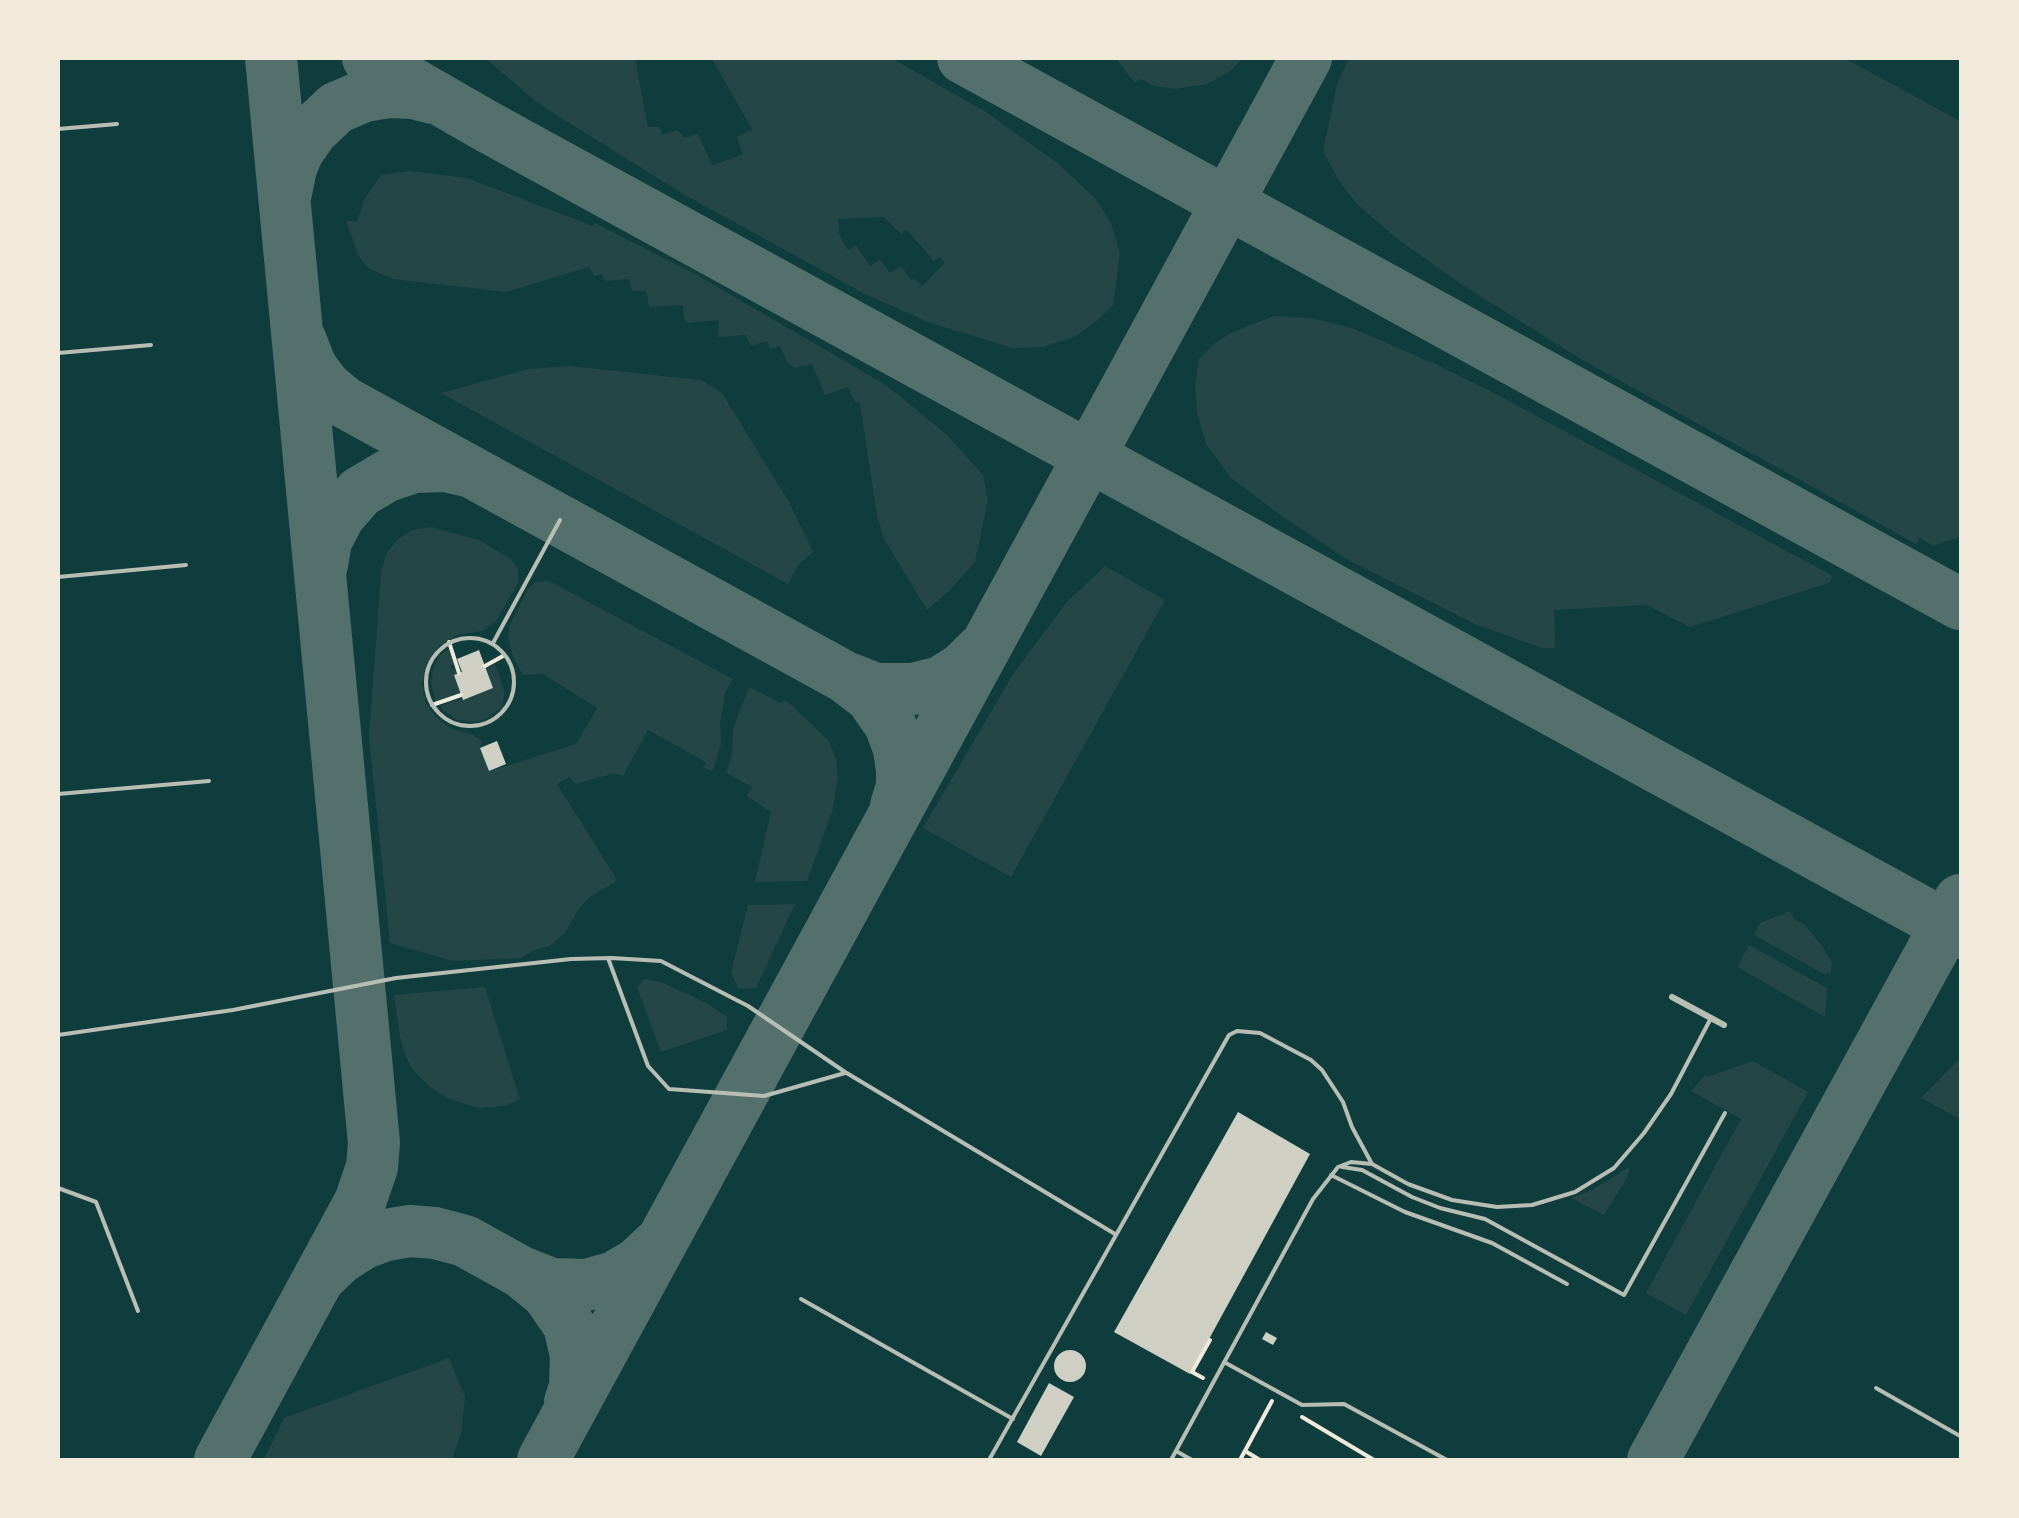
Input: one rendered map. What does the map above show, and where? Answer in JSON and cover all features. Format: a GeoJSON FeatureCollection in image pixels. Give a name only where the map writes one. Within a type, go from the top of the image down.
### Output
{"type":"FeatureCollection","features":[{"type":"Feature","properties":{"kind":"street"},"geometry":{"type":"LineString","coordinates":[[1672,997],[1724,1025]]}},
{"type":"Feature","properties":{"kind":"lane"},"geometry":{"type":"LineString","coordinates":[[58,129],[117,124]]}},
{"type":"Feature","properties":{"kind":"lane"},"geometry":{"type":"LineString","coordinates":[[58,353],[152,345]]}},
{"type":"Feature","properties":{"kind":"lane"},"geometry":{"type":"LineString","coordinates":[[492,643],[560,520]]}},
{"type":"Feature","properties":{"kind":"lane"},"geometry":{"type":"LineString","coordinates":[[58,577],[186,565]]}},
{"type":"Feature","properties":{"kind":"lane"},"geometry":{"type":"LineString","coordinates":[[471,638],[492,643],[503,656],[513,689],[507,707],[501,716],[482,726],[464,727],[450,722],[432,705],[426,690],[429,663],[438,650],[449,642],[471,638]]}},
{"type":"Feature","properties":{"kind":"lane"},"geometry":{"type":"LineString","coordinates":[[58,794],[209,781]]}},
{"type":"Feature","properties":{"kind":"lane"},"geometry":{"type":"LineString","coordinates":[[608,958],[648,1066],[669,1089],[764,1096],[845,1072]]}},
{"type":"Feature","properties":{"kind":"lane"},"geometry":{"type":"LineString","coordinates":[[58,1035],[233,1010],[396,978],[571,959],[608,958],[661,961],[748,1006],[845,1072],[1115,1234]]}},
{"type":"Feature","properties":{"kind":"lane"},"geometry":{"type":"LineString","coordinates":[[1171,1460],[1313,1199],[1338,1167],[1351,1162],[1372,1164],[1408,1184],[1452,1200],[1497,1207],[1532,1205],[1575,1192],[1614,1168],[1644,1133],[1671,1094],[1711,1018]]}},
{"type":"Feature","properties":{"kind":"lane"},"geometry":{"type":"LineString","coordinates":[[989,1460],[1219,1049],[1229,1035],[1237,1031],[1260,1033],[1311,1060],[1322,1070],[1343,1102],[1372,1164]]}},
{"type":"Feature","properties":{"kind":"lane"},"geometry":{"type":"LineString","coordinates":[[1338,1167],[1362,1170],[1419,1200],[1485,1219],[1624,1295],[1725,1113]]}},
{"type":"Feature","properties":{"kind":"lane"},"geometry":{"type":"LineString","coordinates":[[1330,1175],[1404,1212],[1492,1243],[1566,1284]]}},
{"type":"Feature","properties":{"kind":"lane"},"geometry":{"type":"LineString","coordinates":[[58,1188],[96,1202],[138,1311]]}},
{"type":"Feature","properties":{"kind":"lane"},"geometry":{"type":"LineString","coordinates":[[801,1299],[1013,1419]]}},
{"type":"Feature","properties":{"kind":"lane"},"geometry":{"type":"LineString","coordinates":[[1224,1362],[1302,1405],[1344,1404],[1447,1460]]}},
{"type":"Feature","properties":{"kind":"lane"},"geometry":{"type":"LineString","coordinates":[[1876,1388],[1960,1436]]}},
{"type":"Feature","properties":{"kind":"lane"},"geometry":{"type":"LineString","coordinates":[[1176,1450],[1192,1460]]}},
{"type":"Feature","properties":{"kind":"lane"},"geometry":{"type":"LineString","coordinates":[[1429,1460],[1433,1452]]}},
{"type":"Feature","properties":{"kind":"path"},"geometry":{"type":"LineString","coordinates":[[449,642],[459,673]]}},
{"type":"Feature","properties":{"kind":"path"},"geometry":{"type":"LineString","coordinates":[[485,666],[503,656]]}},
{"type":"Feature","properties":{"kind":"path"},"geometry":{"type":"LineString","coordinates":[[432,705],[461,695]]}},
{"type":"Feature","properties":{"kind":"path"},"geometry":{"type":"LineString","coordinates":[[1210,1340],[1192,1372],[1213,1383]]}},
{"type":"Feature","properties":{"kind":"path"},"geometry":{"type":"LineString","coordinates":[[1265,1396],[1278,1403]]}},
{"type":"Feature","properties":{"kind":"path"},"geometry":{"type":"LineString","coordinates":[[1240,1460],[1273,1400]]}},
{"type":"Feature","properties":{"kind":"path"},"geometry":{"type":"LineString","coordinates":[[1294,1412],[1374,1460]]}},
{"type":"Feature","properties":{"kind":"path"},"geometry":{"type":"LineString","coordinates":[[1245,1451],[1260,1460]]}},
{"type":"Feature","properties":{"kind":"shaded area"},"geometry":{"type":"Polygon","coordinates":[[[1349,58],[1846,59],[1960,121],[1960,537],[1933,546],[1920,538],[1916,544],[1579,358],[1458,282],[1395,237],[1357,204],[1339,181],[1323,151],[1337,85],[1349,58]]]}},
{"type":"Feature","properties":{"kind":"shaded area"},"geometry":{"type":"Polygon","coordinates":[[[486,59],[635,59],[648,127],[659,127],[663,135],[678,130],[684,138],[698,134],[712,166],[743,154],[737,137],[752,129],[712,59],[893,59],[986,112],[1056,162],[1096,199],[1111,223],[1120,254],[1113,305],[1076,336],[1043,347],[1012,348],[928,322],[863,293],[685,195],[539,104],[486,59]],[[884,217],[838,219],[839,234],[848,250],[856,245],[870,266],[880,259],[890,273],[901,266],[911,280],[915,279],[923,286],[945,262],[939,257],[934,261],[906,229],[901,234],[884,217]]]}},
{"type":"Feature","properties":{"kind":"shaded area"},"geometry":{"type":"Polygon","coordinates":[[[1116,59],[1242,59],[1229,72],[1207,84],[1175,89],[1155,86],[1140,79],[1135,83],[1116,59]]]}},
{"type":"Feature","properties":{"kind":"shaded area"},"geometry":{"type":"Polygon","coordinates":[[[410,171],[467,178],[593,226],[595,223],[695,274],[886,385],[947,435],[983,475],[988,500],[975,562],[949,591],[927,610],[884,539],[877,515],[860,403],[855,402],[848,387],[825,395],[812,364],[795,368],[788,363],[780,346],[771,349],[767,341],[751,346],[746,335],[718,337],[719,320],[685,323],[683,305],[649,307],[646,291],[632,291],[629,279],[605,281],[602,274],[594,276],[589,267],[506,292],[393,279],[368,268],[358,255],[346,220],[357,222],[364,200],[381,175],[410,171]]]}},
{"type":"Feature","properties":{"kind":"shaded area"},"geometry":{"type":"Polygon","coordinates":[[[1274,316],[1311,318],[1352,328],[1435,364],[1494,393],[1833,576],[1829,583],[1690,627],[1647,605],[1554,610],[1555,648],[1542,648],[1475,624],[1350,561],[1286,519],[1231,478],[1206,444],[1197,413],[1195,384],[1199,359],[1214,344],[1230,333],[1274,316]]]}},
{"type":"Feature","properties":{"kind":"shaded area"},"geometry":{"type":"Polygon","coordinates":[[[570,366],[701,380],[722,393],[789,502],[813,552],[798,565],[788,584],[441,393],[529,369],[570,366]]]}},
{"type":"Feature","properties":{"kind":"shaded area"},"geometry":{"type":"Polygon","coordinates":[[[431,527],[479,540],[512,560],[518,570],[518,583],[496,621],[483,631],[457,635],[439,646],[427,664],[422,684],[426,704],[438,719],[450,728],[473,735],[482,741],[480,749],[490,771],[576,744],[597,708],[543,674],[523,675],[514,659],[508,638],[509,627],[528,589],[535,582],[549,581],[733,679],[725,693],[720,723],[721,744],[712,772],[703,767],[706,762],[648,730],[623,776],[615,773],[575,784],[570,777],[557,784],[616,878],[615,882],[591,896],[580,907],[565,933],[550,946],[534,950],[521,958],[453,961],[390,943],[369,736],[381,574],[386,554],[397,540],[412,530],[431,527]]]}},
{"type":"Feature","properties":{"kind":"shaded area"},"geometry":{"type":"Polygon","coordinates":[[[1105,566],[1165,600],[1011,877],[923,828],[1013,674],[1066,603],[1105,566]]]}},
{"type":"Feature","properties":{"kind":"shaded area"},"geometry":{"type":"Polygon","coordinates":[[[449,649],[455,664],[451,666],[452,670],[456,668],[457,674],[454,675],[460,692],[436,701],[431,683],[433,670],[439,656],[449,649]]]}},
{"type":"Feature","properties":{"kind":"shaded area"},"geometry":{"type":"Polygon","coordinates":[[[495,664],[505,693],[502,707],[485,719],[476,722],[457,720],[443,710],[440,706],[493,688],[486,669],[495,664]]]}},
{"type":"Feature","properties":{"kind":"shaded area"},"geometry":{"type":"Polygon","coordinates":[[[749,687],[781,703],[786,700],[828,740],[836,759],[838,779],[832,812],[807,881],[755,882],[771,812],[747,796],[752,787],[726,773],[732,754],[733,729],[749,687]]]}},
{"type":"Feature","properties":{"kind":"shaded area"},"geometry":{"type":"Polygon","coordinates":[[[795,904],[756,988],[739,989],[731,973],[748,905],[795,904]]]}},
{"type":"Feature","properties":{"kind":"shaded area"},"geometry":{"type":"Polygon","coordinates":[[[1790,911],[1794,919],[1804,924],[1823,947],[1832,962],[1831,973],[1824,974],[1754,935],[1760,923],[1790,911]]]}},
{"type":"Feature","properties":{"kind":"shaded area"},"geometry":{"type":"Polygon","coordinates":[[[1749,945],[1827,988],[1825,1017],[1737,967],[1749,945]]]}},
{"type":"Feature","properties":{"kind":"shaded area"},"geometry":{"type":"Polygon","coordinates":[[[644,979],[661,982],[706,1003],[727,1017],[727,1030],[661,1052],[637,988],[644,979]]]}},
{"type":"Feature","properties":{"kind":"shaded area"},"geometry":{"type":"Polygon","coordinates":[[[485,987],[520,1100],[503,1106],[478,1108],[445,1097],[429,1086],[413,1070],[406,1057],[400,1036],[394,995],[485,987]]]}},
{"type":"Feature","properties":{"kind":"shaded area"},"geometry":{"type":"Polygon","coordinates":[[[1960,1058],[1960,1119],[1921,1098],[1960,1058]]]}},
{"type":"Feature","properties":{"kind":"shaded area"},"geometry":{"type":"Polygon","coordinates":[[[1753,1061],[1808,1092],[1686,1315],[1646,1293],[1741,1119],[1691,1091],[1705,1075],[1707,1077],[1753,1061]]]}},
{"type":"Feature","properties":{"kind":"shaded area"},"geometry":{"type":"Polygon","coordinates":[[[1630,1168],[1627,1178],[1604,1215],[1571,1198],[1590,1191],[1630,1168]]]}},
{"type":"Feature","properties":{"kind":"shaded area"},"geometry":{"type":"Polygon","coordinates":[[[449,1358],[465,1397],[461,1434],[452,1459],[264,1459],[284,1418],[449,1358]]]}},
{"type":"Feature","properties":{"kind":"building"},"geometry":{"type":"Polygon","coordinates":[[[479,650],[493,688],[463,700],[454,675],[462,672],[457,659],[479,650]]]}},
{"type":"Feature","properties":{"kind":"building"},"geometry":{"type":"Polygon","coordinates":[[[497,741],[506,764],[489,771],[480,748],[497,741]]]}},
{"type":"Feature","properties":{"kind":"building"},"geometry":{"type":"Polygon","coordinates":[[[1238,1112],[1310,1154],[1190,1374],[1114,1332],[1238,1112]]]}},
{"type":"Feature","properties":{"kind":"building"},"geometry":{"type":"Polygon","coordinates":[[[1266,1332],[1277,1338],[1273,1345],[1262,1339],[1266,1332]]]}},
{"type":"Feature","properties":{"kind":"building"},"geometry":{"type":"Polygon","coordinates":[[[1070,1350],[1081,1355],[1086,1366],[1081,1377],[1070,1382],[1059,1377],[1054,1366],[1059,1355],[1070,1350]]]}},
{"type":"Feature","properties":{"kind":"building"},"geometry":{"type":"Polygon","coordinates":[[[1049,1383],[1074,1397],[1041,1456],[1017,1442],[1049,1383]]]}},
{"type":"Feature","properties":{"kind":"taxiway"},"geometry":{"type":"LineString","coordinates":[[220,1460],[360,1202],[372,1167],[374,1143],[271,58]]}},
{"type":"Feature","properties":{"kind":"taxiway"},"geometry":{"type":"LineString","coordinates":[[368,58],[488,127],[1960,933]]}},
{"type":"Feature","properties":{"kind":"taxiway"},"geometry":{"type":"LineString","coordinates":[[963,58],[1960,604]]}},
{"type":"Feature","properties":{"kind":"taxiway"},"geometry":{"type":"LineString","coordinates":[[543,1460],[1306,58]]}},
{"type":"Feature","properties":{"kind":"taxiway"},"geometry":{"type":"LineString","coordinates":[[286,193],[291,168],[298,151],[312,131],[336,108],[364,96],[388,92],[413,93],[433,98]]}},
{"type":"Feature","properties":{"kind":"taxiway"},"geometry":{"type":"LineString","coordinates":[[301,341],[311,367],[326,387],[344,402],[845,677],[876,689],[913,689],[941,682],[963,668],[981,650]]}},
{"type":"Feature","properties":{"kind":"taxiway"},"geometry":{"type":"LineString","coordinates":[[322,565],[326,541],[339,516],[360,492],[387,476],[414,467],[445,466],[467,471]]}},
{"type":"Feature","properties":{"kind":"taxiway"},"geometry":{"type":"LineString","coordinates":[[845,677],[871,697],[890,724],[899,749],[902,771],[902,786],[896,806]]}},
{"type":"Feature","properties":{"kind":"taxiway"},"geometry":{"type":"LineString","coordinates":[[1653,1460],[1960,900]]}},
{"type":"Feature","properties":{"kind":"taxiway"},"geometry":{"type":"LineString","coordinates":[[322,1275],[340,1258],[362,1244],[386,1235],[410,1231],[435,1233],[465,1241],[521,1272],[547,1293],[569,1325],[576,1356],[575,1387],[570,1402]]}},
{"type":"Feature","properties":{"kind":"taxiway"},"geometry":{"type":"LineString","coordinates":[[521,1272],[551,1284],[586,1285],[615,1277],[637,1264],[656,1246]]}}]}
